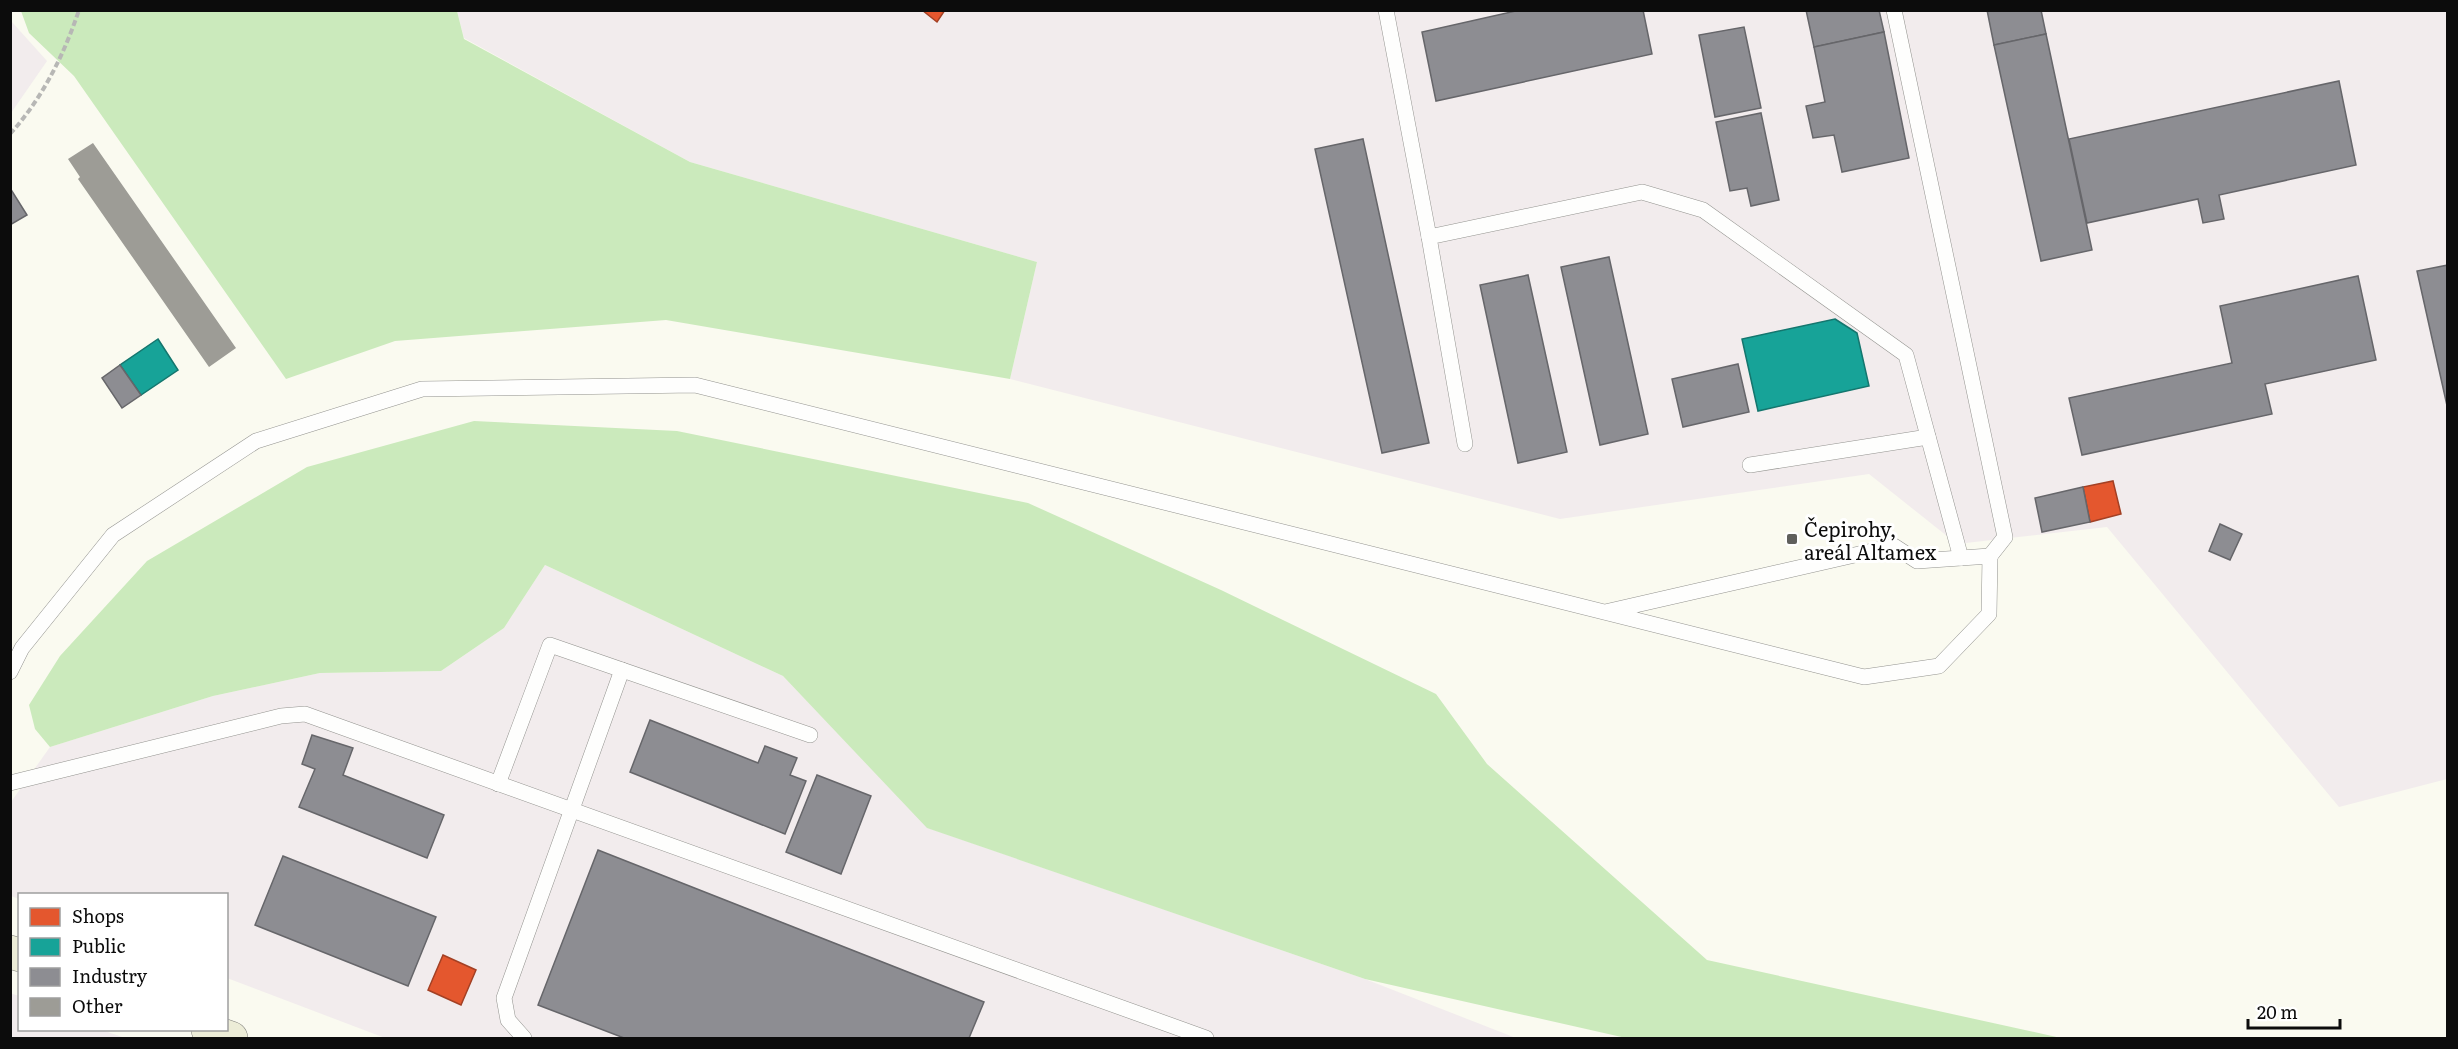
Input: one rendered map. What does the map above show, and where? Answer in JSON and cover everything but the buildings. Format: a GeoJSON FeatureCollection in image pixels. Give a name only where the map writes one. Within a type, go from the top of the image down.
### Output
{"type":"FeatureCollection","features":[{"type":"Feature","properties":{"kind":"main road"},"geometry":{"type":"LineString","coordinates":[[213,1031],[231,1038]]}},
{"type":"Feature","properties":{"kind":"lane"},"geometry":{"type":"LineString","coordinates":[[1386,10],[1465,444]]}},
{"type":"Feature","properties":{"kind":"lane"},"geometry":{"type":"LineString","coordinates":[[10,672],[22,648],[113,535],[256,441],[422,389],[694,385],[1864,677],[1939,666],[1989,614],[1990,556],[2005,537],[1894,10]]}},
{"type":"Feature","properties":{"kind":"lane"},"geometry":{"type":"LineString","coordinates":[[1429,237],[1642,192],[1703,210],[1906,355],[1961,558]]}},
{"type":"Feature","properties":{"kind":"lane"},"geometry":{"type":"LineString","coordinates":[[1750,465],[1928,437]]}},
{"type":"Feature","properties":{"kind":"lane"},"geometry":{"type":"LineString","coordinates":[[1605,612],[1894,546],[1917,561],[1990,556]]}},
{"type":"Feature","properties":{"kind":"lane"},"geometry":{"type":"LineString","coordinates":[[498,784],[550,645],[810,735]]}},
{"type":"Feature","properties":{"kind":"lane"},"geometry":{"type":"LineString","coordinates":[[524,1038],[508,1020],[504,998],[622,670]]}},
{"type":"Feature","properties":{"kind":"lane"},"geometry":{"type":"LineString","coordinates":[[10,783],[281,716],[306,714],[1206,1038]]}},
{"type":"Feature","properties":{"kind":"path"},"geometry":{"type":"LineString","coordinates":[[10,134],[25,118],[44,88],[66,45],[79,10]]}},
{"type":"Feature","properties":{"kind":"shaded area"},"geometry":{"type":"Polygon","coordinates":[[[457,11],[2447,11],[2447,779],[2339,807],[2107,527],[1957,544],[1869,474],[1560,519],[1010,379],[1037,262],[690,162],[464,38],[457,11]]]}},
{"type":"Feature","properties":{"kind":"shaded area"},"geometry":{"type":"Polygon","coordinates":[[[11,21],[47,61],[11,113],[11,21]]]}},
{"type":"Feature","properties":{"kind":"shaded area"},"geometry":{"type":"Polygon","coordinates":[[[545,565],[783,676],[928,828],[1365,979],[1516,1038],[385,1038],[228,978],[228,893],[18,893],[18,899],[11,896],[11,802],[50,747],[213,696],[320,673],[441,671],[504,628],[545,565]]]}},
{"type":"Feature","properties":{"kind":"shaded area"},"geometry":{"type":"Polygon","coordinates":[[[10,993],[18,996],[18,1031],[105,1031],[125,1038],[11,1038],[10,993]]]}},
{"type":"Feature","properties":{"kind":"green space"},"geometry":{"type":"Polygon","coordinates":[[[21,11],[457,11],[464,39],[690,162],[1037,262],[1010,379],[666,320],[395,341],[286,379],[74,76],[29,33],[21,11]]]}},
{"type":"Feature","properties":{"kind":"green space"},"geometry":{"type":"Polygon","coordinates":[[[474,421],[677,431],[1028,503],[1221,590],[1436,694],[1487,764],[1707,960],[2061,1038],[1626,1038],[1365,979],[927,828],[783,676],[545,565],[504,628],[441,671],[320,673],[213,696],[50,747],[35,729],[29,705],[60,656],[147,561],[307,467],[474,421]]]}},
{"type":"Feature","properties":{"kind":"place","name":"Čepirohy, areál Altamex"},"geometry":{"type":"Point","coordinates":[1792,539]}}]}
